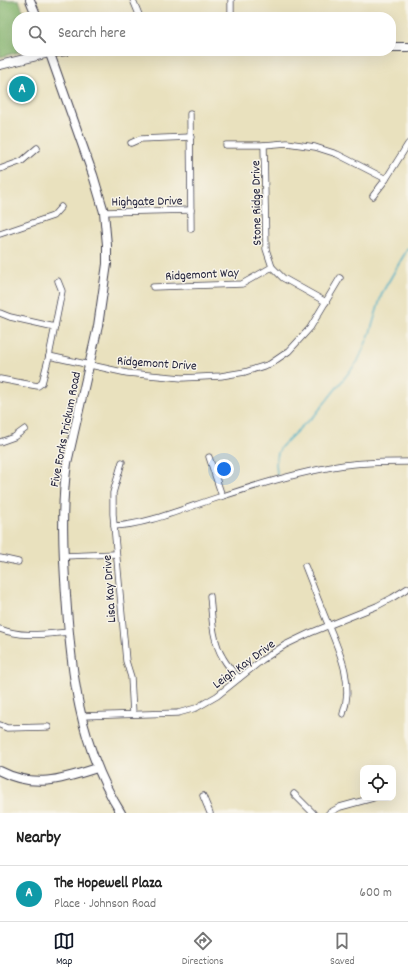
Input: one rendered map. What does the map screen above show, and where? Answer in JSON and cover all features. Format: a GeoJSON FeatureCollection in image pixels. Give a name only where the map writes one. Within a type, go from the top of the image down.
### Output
{"type":"FeatureCollection","features":[{"type":"Feature","properties":{"kind":"main road"},"geometry":{"type":"LineString","coordinates":[[30,0],[34,12]]}},
{"type":"Feature","properties":{"kind":"main road"},"geometry":{"type":"LineString","coordinates":[[396,47],[408,47]]}},
{"type":"Feature","properties":{"kind":"main road"},"geometry":{"type":"LineString","coordinates":[[0,65],[34,56]]}},
{"type":"Feature","properties":{"kind":"main road","name":"Five Forks Trickum Road"},"geometry":{"type":"LineString","coordinates":[[50,56],[93,175],[104,212],[107,244],[107,264],[98,326],[88,364],[67,463],[64,485],[62,528],[69,632],[76,691],[81,716],[97,768],[107,790],[121,813]]}},
{"type":"Feature","properties":{"kind":"main road"},"geometry":{"type":"LineString","coordinates":[[0,771],[20,779],[49,781],[72,777],[97,768]]}},
{"type":"Feature","properties":{"kind":"street"},"geometry":{"type":"LineString","coordinates":[[133,0],[138,12]]}},
{"type":"Feature","properties":{"kind":"street"},"geometry":{"type":"LineString","coordinates":[[231,0],[231,12]]}},
{"type":"Feature","properties":{"kind":"street"},"geometry":{"type":"LineString","coordinates":[[190,114],[191,229]]}},
{"type":"Feature","properties":{"kind":"street"},"geometry":{"type":"LineString","coordinates":[[131,143],[140,139],[190,137]]}},
{"type":"Feature","properties":{"kind":"street"},"geometry":{"type":"LineString","coordinates":[[226,145],[264,145],[287,143],[314,147],[337,154],[386,179]]}},
{"type":"Feature","properties":{"kind":"street"},"geometry":{"type":"LineString","coordinates":[[373,196],[386,179],[408,144]]}},
{"type":"Feature","properties":{"kind":"street","name":"Stone Ridge Drive"},"geometry":{"type":"LineString","coordinates":[[264,145],[266,249],[272,267]]}},
{"type":"Feature","properties":{"kind":"street"},"geometry":{"type":"LineString","coordinates":[[0,170],[22,161],[37,148]]}},
{"type":"Feature","properties":{"kind":"street"},"geometry":{"type":"LineString","coordinates":[[0,234],[53,216],[61,207]]}},
{"type":"Feature","properties":{"kind":"street","name":"Highgate Drive"},"geometry":{"type":"LineString","coordinates":[[104,212],[191,210]]}},
{"type":"Feature","properties":{"kind":"street"},"geometry":{"type":"LineString","coordinates":[[272,267],[283,278],[326,302]]}},
{"type":"Feature","properties":{"kind":"street","name":"Ridgemont Way"},"geometry":{"type":"LineString","coordinates":[[153,286],[242,284],[272,267]]}},
{"type":"Feature","properties":{"kind":"street","name":"Ridgemont Drive"},"geometry":{"type":"LineString","coordinates":[[49,356],[127,373],[182,378],[221,376],[246,372],[270,364],[289,351],[310,328],[340,278]]}},
{"type":"Feature","properties":{"kind":"street"},"geometry":{"type":"LineString","coordinates":[[0,378],[38,386],[42,383],[62,291],[58,281]]}},
{"type":"Feature","properties":{"kind":"street"},"geometry":{"type":"LineString","coordinates":[[0,313],[10,317],[55,327]]}},
{"type":"Feature","properties":{"kind":"street"},"geometry":{"type":"LineString","coordinates":[[0,442],[14,438],[25,428]]}},
{"type":"Feature","properties":{"kind":"street"},"geometry":{"type":"LineString","coordinates":[[209,457],[222,496]]}},
{"type":"Feature","properties":{"kind":"street","name":"Lisa Kay Drive"},"geometry":{"type":"LineString","coordinates":[[122,462],[114,493],[114,526],[126,661],[132,683],[133,714]]}},
{"type":"Feature","properties":{"kind":"street"},"geometry":{"type":"LineString","coordinates":[[114,526],[134,524],[222,496],[296,475],[339,466],[377,462],[408,462]]}},
{"type":"Feature","properties":{"kind":"street"},"geometry":{"type":"LineString","coordinates":[[64,556],[116,554]]}},
{"type":"Feature","properties":{"kind":"street"},"geometry":{"type":"LineString","coordinates":[[0,558],[18,562]]}},
{"type":"Feature","properties":{"kind":"street"},"geometry":{"type":"LineString","coordinates":[[305,566],[346,673],[347,700],[343,714]]}},
{"type":"Feature","properties":{"kind":"street","name":"Leigh Kay Drive"},"geometry":{"type":"LineString","coordinates":[[81,716],[171,714],[189,710],[209,701],[262,660],[285,645],[377,606],[408,588]]}},
{"type":"Feature","properties":{"kind":"street"},"geometry":{"type":"LineString","coordinates":[[210,596],[215,635],[218,646],[223,657],[238,678]]}},
{"type":"Feature","properties":{"kind":"street"},"geometry":{"type":"LineString","coordinates":[[0,629],[13,634],[27,636],[69,632]]}},
{"type":"Feature","properties":{"kind":"street"},"geometry":{"type":"LineString","coordinates":[[0,725],[7,728],[48,727]]}},
{"type":"Feature","properties":{"kind":"street"},"geometry":{"type":"LineString","coordinates":[[294,794],[313,813]]}},
{"type":"Feature","properties":{"kind":"street"},"geometry":{"type":"LineString","coordinates":[[203,796],[210,813]]}},
{"type":"Feature","properties":{"kind":"street"},"geometry":{"type":"LineString","coordinates":[[329,813],[363,801]]}},
{"type":"Feature","properties":{"kind":"green space"},"geometry":{"type":"Polygon","coordinates":[[[0,0],[19,0],[23,12],[12,12],[12,54],[0,57],[0,0]]]}},
{"type":"Feature","properties":{"kind":"waterway"},"geometry":{"type":"LineString","coordinates":[[277,475],[276,463],[281,447],[315,415],[358,361],[370,333],[382,293],[408,248]]}},
{"type":"Feature","properties":{"kind":"place","name":"The Hopewell Plaza"},"geometry":{"type":"Point","coordinates":[22,89]}}]}
